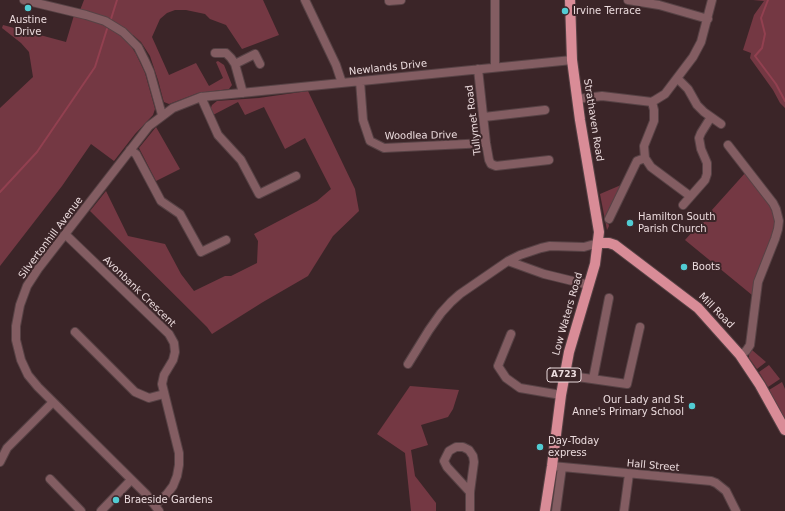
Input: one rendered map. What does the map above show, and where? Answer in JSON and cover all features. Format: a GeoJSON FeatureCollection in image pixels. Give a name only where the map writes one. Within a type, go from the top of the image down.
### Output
{"type":"FeatureCollection","features":[{"type":"Feature","properties":{"kind":"main road","name":"Strathaven Road"},"geometry":{"type":"LineString","coordinates":[[570,0],[572,60],[599,232],[598,242]]}},
{"type":"Feature","properties":{"kind":"main road","name":"Low Waters Road"},"geometry":{"type":"LineString","coordinates":[[545,511],[557,466],[561,395],[564,374],[576,327],[596,264],[598,242]]}},
{"type":"Feature","properties":{"kind":"main road","name":"Mill Road"},"geometry":{"type":"LineString","coordinates":[[598,242],[609,242],[615,245],[698,308],[740,355],[760,385],[785,430]]}},
{"type":"Feature","properties":{"kind":"street"},"geometry":{"type":"LineString","coordinates":[[28,0],[86,15],[105,22],[123,32],[138,47],[145,61],[150,72],[162,115]]}},
{"type":"Feature","properties":{"kind":"street"},"geometry":{"type":"LineString","coordinates":[[305,0],[336,65],[342,83]]}},
{"type":"Feature","properties":{"kind":"street"},"geometry":{"type":"LineString","coordinates":[[389,0],[401,0]]}},
{"type":"Feature","properties":{"kind":"street"},"geometry":{"type":"LineString","coordinates":[[495,0],[495,67]]}},
{"type":"Feature","properties":{"kind":"street"},"geometry":{"type":"LineString","coordinates":[[628,0],[659,5],[708,19]]}},
{"type":"Feature","properties":{"kind":"street"},"geometry":{"type":"LineString","coordinates":[[577,99],[602,96],[652,102],[665,94],[693,57],[701,42],[712,0]]}},
{"type":"Feature","properties":{"kind":"street"},"geometry":{"type":"LineString","coordinates":[[215,53],[226,53],[231,58],[235,64],[243,93]]}},
{"type":"Feature","properties":{"kind":"street"},"geometry":{"type":"LineString","coordinates":[[235,64],[254,54],[260,64]]}},
{"type":"Feature","properties":{"kind":"street","name":"Newlands Drive"},"geometry":{"type":"LineString","coordinates":[[204,97],[360,80],[572,60]]}},
{"type":"Feature","properties":{"kind":"street","name":"Tullymet Road"},"geometry":{"type":"LineString","coordinates":[[478,69],[486,144],[491,164],[496,166],[549,160]]}},
{"type":"Feature","properties":{"kind":"street"},"geometry":{"type":"LineString","coordinates":[[677,78],[688,89],[698,105],[710,117],[722,124]]}},
{"type":"Feature","properties":{"kind":"street","name":"Woodlea Drive"},"geometry":{"type":"LineString","coordinates":[[360,80],[363,120],[370,141],[384,148],[486,144]]}},
{"type":"Feature","properties":{"kind":"street"},"geometry":{"type":"LineString","coordinates":[[204,97],[218,135],[241,160],[259,194],[296,176]]}},
{"type":"Feature","properties":{"kind":"street","name":"Silvertonhill Avenue"},"geometry":{"type":"LineString","coordinates":[[157,508],[146,494],[52,403],[28,375],[21,360],[16,340],[16,326],[20,305],[27,286],[65,234],[149,126],[162,115],[174,108],[204,97]]}},
{"type":"Feature","properties":{"kind":"street"},"geometry":{"type":"LineString","coordinates":[[652,102],[654,121],[644,146],[645,158],[651,167],[690,196]]}},
{"type":"Feature","properties":{"kind":"street"},"geometry":{"type":"LineString","coordinates":[[484,117],[545,110]]}},
{"type":"Feature","properties":{"kind":"street"},"geometry":{"type":"LineString","coordinates":[[683,205],[705,180],[707,174],[707,163],[701,149],[700,138],[701,133],[710,117]]}},
{"type":"Feature","properties":{"kind":"street"},"geometry":{"type":"LineString","coordinates":[[728,145],[773,203],[778,214],[779,221],[775,239],[758,282],[750,346],[746,352],[740,355]]}},
{"type":"Feature","properties":{"kind":"street"},"geometry":{"type":"LineString","coordinates":[[130,150],[136,154],[161,201],[180,214],[201,252],[226,240]]}},
{"type":"Feature","properties":{"kind":"street"},"geometry":{"type":"LineString","coordinates":[[609,219],[637,161],[645,158]]}},
{"type":"Feature","properties":{"kind":"street","name":"Avonbank Crescent"},"geometry":{"type":"LineString","coordinates":[[65,234],[169,334],[174,343],[175,352],[173,360],[164,376],[162,384],[179,452],[180,465],[173,486],[157,508]]}},
{"type":"Feature","properties":{"kind":"street"},"geometry":{"type":"LineString","coordinates":[[408,364],[429,330],[451,302],[460,294],[508,261],[532,250],[545,247],[584,247],[598,242]]}},
{"type":"Feature","properties":{"kind":"street"},"geometry":{"type":"LineString","coordinates":[[508,261],[544,274],[589,286]]}},
{"type":"Feature","properties":{"kind":"street"},"geometry":{"type":"LineString","coordinates":[[593,379],[609,298]]}},
{"type":"Feature","properties":{"kind":"street"},"geometry":{"type":"LineString","coordinates":[[564,374],[627,384],[640,327]]}},
{"type":"Feature","properties":{"kind":"street"},"geometry":{"type":"LineString","coordinates":[[75,332],[135,392],[149,398],[164,394]]}},
{"type":"Feature","properties":{"kind":"street"},"geometry":{"type":"LineString","coordinates":[[511,334],[498,366],[506,378],[520,388],[561,395]]}},
{"type":"Feature","properties":{"kind":"street"},"geometry":{"type":"LineString","coordinates":[[0,462],[7,448],[52,403]]}},
{"type":"Feature","properties":{"kind":"street"},"geometry":{"type":"LineString","coordinates":[[470,492],[446,467],[444,461],[449,451],[456,447],[463,447],[469,450],[473,456],[474,462],[470,492],[470,511]]}},
{"type":"Feature","properties":{"kind":"street","name":"Hall Street"},"geometry":{"type":"LineString","coordinates":[[557,466],[711,481],[726,491],[736,511]]}},
{"type":"Feature","properties":{"kind":"street","name":"Low Waters Road"},"geometry":{"type":"LineString","coordinates":[[556,511],[557,466]]}},
{"type":"Feature","properties":{"kind":"street"},"geometry":{"type":"LineString","coordinates":[[624,511],[629,474]]}},
{"type":"Feature","properties":{"kind":"street"},"geometry":{"type":"LineString","coordinates":[[50,479],[81,511]]}},
{"type":"Feature","properties":{"kind":"street"},"geometry":{"type":"LineString","coordinates":[[101,511],[131,480]]}},
{"type":"Feature","properties":{"kind":"shaded area"},"geometry":{"type":"Polygon","coordinates":[[[84,0],[263,0],[279,35],[242,49],[226,25],[210,19],[205,14],[186,10],[175,10],[167,13],[160,19],[152,37],[169,75],[196,63],[209,86],[223,78],[216,62],[218,61],[224,65],[232,85],[229,89],[198,93],[169,104],[164,102],[150,56],[141,42],[133,35],[131,46],[145,73],[155,109],[153,115],[135,134],[114,161],[91,144],[62,186],[0,266],[0,108],[33,77],[29,52],[21,43],[2,28],[3,25],[66,42],[75,12],[79,13],[84,0]]]}},
{"type":"Feature","properties":{"kind":"shaded area"},"geometry":{"type":"Polygon","coordinates":[[[753,0],[785,0],[785,108],[780,103],[773,90],[750,58],[751,53],[743,50],[754,15],[764,1],[753,0]]]}},
{"type":"Feature","properties":{"kind":"shaded area"},"geometry":{"type":"Polygon","coordinates":[[[308,91],[355,189],[359,211],[333,236],[308,276],[212,334],[207,327],[90,211],[106,191],[128,236],[165,244],[181,274],[194,291],[225,276],[231,276],[257,263],[258,241],[254,234],[317,201],[331,189],[305,138],[285,149],[264,107],[245,115],[238,102],[213,115],[210,110],[212,105],[217,101],[259,98],[308,91]]]}},
{"type":"Feature","properties":{"kind":"shaded area"},"geometry":{"type":"Polygon","coordinates":[[[156,127],[180,169],[156,181],[139,148],[156,127]]]}},
{"type":"Feature","properties":{"kind":"shaded area"},"geometry":{"type":"Polygon","coordinates":[[[746,172],[769,202],[776,215],[774,232],[752,295],[685,240],[746,172]]]}},
{"type":"Feature","properties":{"kind":"shaded area"},"geometry":{"type":"Polygon","coordinates":[[[621,185],[607,217],[609,226],[607,230],[600,194],[621,185]]]}},
{"type":"Feature","properties":{"kind":"shaded area"},"geometry":{"type":"Polygon","coordinates":[[[752,350],[766,362],[757,369],[749,358],[749,353],[752,350]]]}},
{"type":"Feature","properties":{"kind":"shaded area"},"geometry":{"type":"Polygon","coordinates":[[[769,365],[780,379],[768,387],[759,372],[769,365]]]}},
{"type":"Feature","properties":{"kind":"shaded area"},"geometry":{"type":"Polygon","coordinates":[[[782,382],[785,389],[785,420],[769,390],[782,382]]]}},
{"type":"Feature","properties":{"kind":"shaded area"},"geometry":{"type":"Polygon","coordinates":[[[410,386],[459,390],[453,409],[448,417],[421,425],[428,445],[411,450],[415,476],[436,503],[436,511],[411,511],[405,453],[377,434],[410,386]]]}},
{"type":"Feature","properties":{"kind":"waterway"},"geometry":{"type":"LineString","coordinates":[[111,19],[117,0]]}},
{"type":"Feature","properties":{"kind":"waterway"},"geometry":{"type":"LineString","coordinates":[[768,0],[761,18],[765,34],[762,48],[755,56],[776,84],[785,101]]}},
{"type":"Feature","properties":{"kind":"waterway"},"geometry":{"type":"LineString","coordinates":[[0,192],[37,152],[95,67],[107,29]]}},
{"type":"Feature","properties":{"kind":"place","name":"Austine Drive"},"geometry":{"type":"Point","coordinates":[28,8]}},
{"type":"Feature","properties":{"kind":"place","name":"Irvine Terrace"},"geometry":{"type":"Point","coordinates":[565,11]}},
{"type":"Feature","properties":{"kind":"place","name":"Hamilton South Parish Church"},"geometry":{"type":"Point","coordinates":[630,223]}},
{"type":"Feature","properties":{"kind":"place","name":"Boots"},"geometry":{"type":"Point","coordinates":[684,267]}},
{"type":"Feature","properties":{"kind":"place","name":"Our Lady and St Anne's Primary School"},"geometry":{"type":"Point","coordinates":[692,406]}},
{"type":"Feature","properties":{"kind":"place","name":"Day-Today express"},"geometry":{"type":"Point","coordinates":[540,447]}},
{"type":"Feature","properties":{"kind":"place","name":"Braeside Gardens"},"geometry":{"type":"Point","coordinates":[116,500]}}]}
